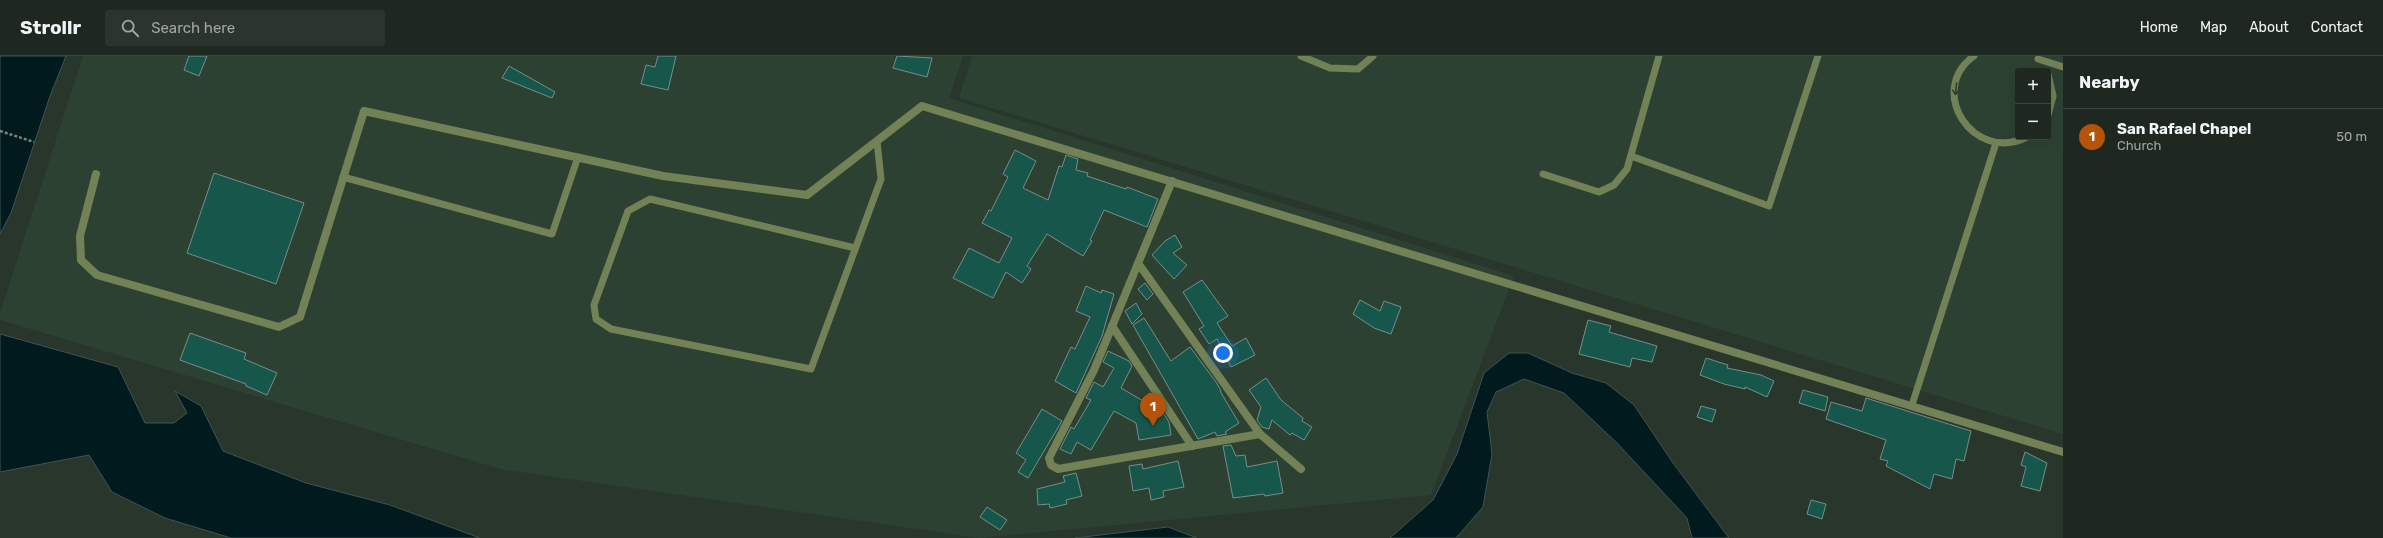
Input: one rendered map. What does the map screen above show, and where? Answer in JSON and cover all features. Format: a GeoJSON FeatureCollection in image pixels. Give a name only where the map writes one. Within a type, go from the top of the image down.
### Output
{"type":"FeatureCollection","features":[{"type":"Feature","properties":{"kind":"street"},"geometry":{"type":"LineString","coordinates":[[96,174],[80,236],[81,260],[97,275],[279,327],[300,317],[364,111],[663,176],[807,195],[922,106],[2063,452]]}},
{"type":"Feature","properties":{"kind":"street"},"geometry":{"type":"LineString","coordinates":[[1172,181],[1094,370],[1049,458],[1051,465],[1058,469],[1260,434]]}},
{"type":"Feature","properties":{"kind":"street"},"geometry":{"type":"LineString","coordinates":[[1138,263],[1260,434],[1301,469]]}},
{"type":"Feature","properties":{"kind":"street"},"geometry":{"type":"LineString","coordinates":[[1112,326],[1192,446]]}},
{"type":"Feature","properties":{"kind":"lane"},"geometry":{"type":"LineString","coordinates":[[1301,56],[1330,68],[1358,69],[1374,56]]}},
{"type":"Feature","properties":{"kind":"lane"},"geometry":{"type":"LineString","coordinates":[[1544,174],[1599,192],[1614,185],[1627,169],[1659,56]]}},
{"type":"Feature","properties":{"kind":"lane"},"geometry":{"type":"LineString","coordinates":[[1631,156],[1769,206],[1818,56]]}},
{"type":"Feature","properties":{"kind":"lane"},"geometry":{"type":"LineString","coordinates":[[1974,56],[1962,68],[1956,84],[1957,110],[1965,125],[1980,138],[1996,143],[2018,142],[2022,140]]}},
{"type":"Feature","properties":{"kind":"lane"},"geometry":{"type":"LineString","coordinates":[[2036,57],[2063,67]]}},
{"type":"Feature","properties":{"kind":"lane"},"geometry":{"type":"LineString","coordinates":[[2036,57],[2045,68]]}},
{"type":"Feature","properties":{"kind":"lane"},"geometry":{"type":"LineString","coordinates":[[2051,86],[2053,96],[2051,104]]}},
{"type":"Feature","properties":{"kind":"lane"},"geometry":{"type":"LineString","coordinates":[[855,248],[650,199],[628,211],[594,305],[596,319],[611,329],[811,369],[881,179],[877,140]]}},
{"type":"Feature","properties":{"kind":"lane"},"geometry":{"type":"LineString","coordinates":[[1912,405],[1996,143]]}},
{"type":"Feature","properties":{"kind":"lane"},"geometry":{"type":"LineString","coordinates":[[343,177],[552,234],[578,157]]}},
{"type":"Feature","properties":{"kind":"path"},"geometry":{"type":"LineString","coordinates":[[0,131],[34,142]]}},
{"type":"Feature","properties":{"kind":"shaded area"},"geometry":{"type":"Polygon","coordinates":[[[83,56],[963,56],[949,98],[1514,276],[1431,495],[979,538],[500,469],[0,320],[0,313],[83,56]]]}},
{"type":"Feature","properties":{"kind":"shaded area"},"geometry":{"type":"Polygon","coordinates":[[[972,56],[2063,56],[2063,434],[959,98],[972,56]]]}},
{"type":"Feature","properties":{"kind":"water"},"geometry":{"type":"Polygon","coordinates":[[[0,56],[66,56],[50,96],[11,213],[0,234],[0,56]]]}},
{"type":"Feature","properties":{"kind":"water"},"geometry":{"type":"Polygon","coordinates":[[[0,334],[118,367],[145,423],[174,423],[187,413],[175,391],[201,406],[223,451],[306,483],[390,505],[480,538],[231,538],[165,518],[112,492],[89,455],[0,472],[0,334]]]}},
{"type":"Feature","properties":{"kind":"water"},"geometry":{"type":"Polygon","coordinates":[[[1509,353],[1528,353],[1572,373],[1606,383],[1634,405],[1673,463],[1729,538],[1692,538],[1687,518],[1616,442],[1564,393],[1524,379],[1496,392],[1487,412],[1492,454],[1483,507],[1456,538],[1390,538],[1433,500],[1457,454],[1484,373],[1509,353]]]}},
{"type":"Feature","properties":{"kind":"water"},"geometry":{"type":"Polygon","coordinates":[[[1168,527],[1197,538],[1075,538],[1168,527]]]}},
{"type":"Feature","properties":{"kind":"building"},"geometry":{"type":"Polygon","coordinates":[[[189,56],[207,56],[199,76],[184,70],[189,56]]]}},
{"type":"Feature","properties":{"kind":"building"},"geometry":{"type":"Polygon","coordinates":[[[658,56],[676,56],[668,90],[641,84],[646,65],[655,67],[658,56]]]}},
{"type":"Feature","properties":{"kind":"building"},"geometry":{"type":"Polygon","coordinates":[[[897,56],[932,58],[927,77],[893,68],[897,56]]]}},
{"type":"Feature","properties":{"kind":"building"},"geometry":{"type":"Polygon","coordinates":[[[509,66],[555,92],[552,98],[502,78],[509,66]]]}},
{"type":"Feature","properties":{"kind":"building"},"geometry":{"type":"Polygon","coordinates":[[[1015,150],[1036,161],[1023,188],[1048,200],[1059,166],[1062,167],[1066,155],[1078,159],[1076,170],[1088,173],[1087,176],[1126,189],[1127,187],[1158,199],[1147,227],[1104,210],[1090,240],[1092,241],[1083,256],[1047,234],[1027,266],[1031,269],[1022,283],[1006,272],[993,298],[953,278],[969,248],[999,263],[1012,238],[982,223],[989,210],[991,211],[1008,177],[1003,174],[1015,150]]]}},
{"type":"Feature","properties":{"kind":"building"},"geometry":{"type":"Polygon","coordinates":[[[214,173],[304,203],[276,284],[187,253],[214,173]]]}},
{"type":"Feature","properties":{"kind":"building"},"geometry":{"type":"Polygon","coordinates":[[[1175,235],[1182,247],[1173,253],[1187,265],[1174,279],[1152,255],[1165,241],[1175,235]]]}},
{"type":"Feature","properties":{"kind":"building"},"geometry":{"type":"Polygon","coordinates":[[[1202,280],[1228,316],[1217,323],[1232,346],[1246,338],[1255,355],[1231,367],[1217,339],[1209,344],[1199,329],[1204,326],[1183,292],[1202,280]]]}},
{"type":"Feature","properties":{"kind":"building"},"geometry":{"type":"Polygon","coordinates":[[[1145,283],[1153,294],[1147,300],[1138,289],[1145,283]]]}},
{"type":"Feature","properties":{"kind":"building"},"geometry":{"type":"Polygon","coordinates":[[[1086,286],[1101,293],[1102,290],[1114,294],[1102,336],[1076,393],[1055,381],[1071,347],[1075,349],[1090,317],[1076,311],[1086,286]]]}},
{"type":"Feature","properties":{"kind":"building"},"geometry":{"type":"Polygon","coordinates":[[[1360,300],[1380,311],[1384,301],[1401,307],[1391,334],[1374,328],[1353,314],[1360,300]]]}},
{"type":"Feature","properties":{"kind":"building"},"geometry":{"type":"Polygon","coordinates":[[[1136,303],[1142,314],[1132,324],[1125,311],[1136,303]]]}},
{"type":"Feature","properties":{"kind":"building"},"geometry":{"type":"Polygon","coordinates":[[[1144,318],[1171,361],[1190,347],[1216,382],[1239,423],[1225,432],[1227,434],[1217,436],[1215,432],[1198,439],[1133,325],[1144,318]]]}},
{"type":"Feature","properties":{"kind":"building"},"geometry":{"type":"Polygon","coordinates":[[[1588,320],[1611,326],[1609,332],[1657,346],[1652,362],[1632,358],[1630,367],[1579,354],[1588,320]]]}},
{"type":"Feature","properties":{"kind":"building"},"geometry":{"type":"Polygon","coordinates":[[[190,333],[246,353],[244,359],[277,373],[267,395],[246,386],[246,384],[180,360],[190,333]]]}},
{"type":"Feature","properties":{"kind":"building"},"geometry":{"type":"Polygon","coordinates":[[[1108,351],[1129,361],[1132,366],[1121,388],[1145,402],[1149,393],[1151,394],[1169,422],[1171,435],[1139,440],[1136,423],[1114,411],[1091,450],[1077,442],[1071,454],[1060,449],[1071,427],[1074,429],[1091,400],[1086,398],[1094,382],[1103,387],[1114,368],[1103,362],[1108,351]]]}},
{"type":"Feature","properties":{"kind":"building"},"geometry":{"type":"Polygon","coordinates":[[[1706,358],[1728,365],[1727,368],[1761,375],[1774,381],[1767,397],[1745,387],[1745,389],[1724,384],[1700,375],[1706,358]]]}},
{"type":"Feature","properties":{"kind":"building"},"geometry":{"type":"Polygon","coordinates":[[[1266,378],[1281,400],[1303,418],[1302,421],[1312,427],[1304,440],[1292,433],[1290,435],[1272,420],[1269,429],[1262,427],[1257,420],[1261,407],[1249,390],[1266,378]]]}},
{"type":"Feature","properties":{"kind":"building"},"geometry":{"type":"Polygon","coordinates":[[[1803,390],[1828,397],[1825,411],[1799,403],[1803,390]]]}},
{"type":"Feature","properties":{"kind":"building"},"geometry":{"type":"Polygon","coordinates":[[[1866,398],[1971,431],[1964,461],[1956,459],[1952,479],[1934,474],[1930,489],[1886,466],[1888,461],[1880,459],[1886,440],[1826,419],[1831,402],[1862,411],[1866,398]]]}},
{"type":"Feature","properties":{"kind":"building"},"geometry":{"type":"Polygon","coordinates":[[[1701,406],[1716,410],[1712,422],[1697,417],[1701,406]]]}},
{"type":"Feature","properties":{"kind":"building"},"geometry":{"type":"Polygon","coordinates":[[[1042,409],[1062,421],[1028,478],[1018,472],[1026,460],[1016,453],[1042,409]]]}},
{"type":"Feature","properties":{"kind":"building"},"geometry":{"type":"Polygon","coordinates":[[[1231,445],[1236,456],[1245,455],[1247,467],[1277,461],[1283,493],[1233,498],[1223,446],[1231,445]]]}},
{"type":"Feature","properties":{"kind":"building"},"geometry":{"type":"Polygon","coordinates":[[[2025,452],[2047,463],[2040,491],[2021,486],[2026,467],[2021,465],[2025,452]]]}},
{"type":"Feature","properties":{"kind":"building"},"geometry":{"type":"Polygon","coordinates":[[[1178,461],[1184,487],[1163,491],[1164,497],[1151,500],[1149,488],[1133,491],[1129,466],[1142,464],[1143,469],[1178,461]]]}},
{"type":"Feature","properties":{"kind":"building"},"geometry":{"type":"Polygon","coordinates":[[[1076,473],[1082,496],[1066,500],[1067,504],[1050,508],[1049,504],[1038,505],[1037,489],[1065,482],[1063,476],[1076,473]]]}},
{"type":"Feature","properties":{"kind":"building"},"geometry":{"type":"Polygon","coordinates":[[[1811,500],[1826,504],[1822,519],[1807,514],[1811,500]]]}},
{"type":"Feature","properties":{"kind":"building"},"geometry":{"type":"Polygon","coordinates":[[[987,507],[1007,520],[1000,530],[980,517],[987,507]]]}},
{"type":"Feature","properties":{"kind":"place","name":"San Rafael Chapel"},"geometry":{"type":"Point","coordinates":[1153,426]}}]}
